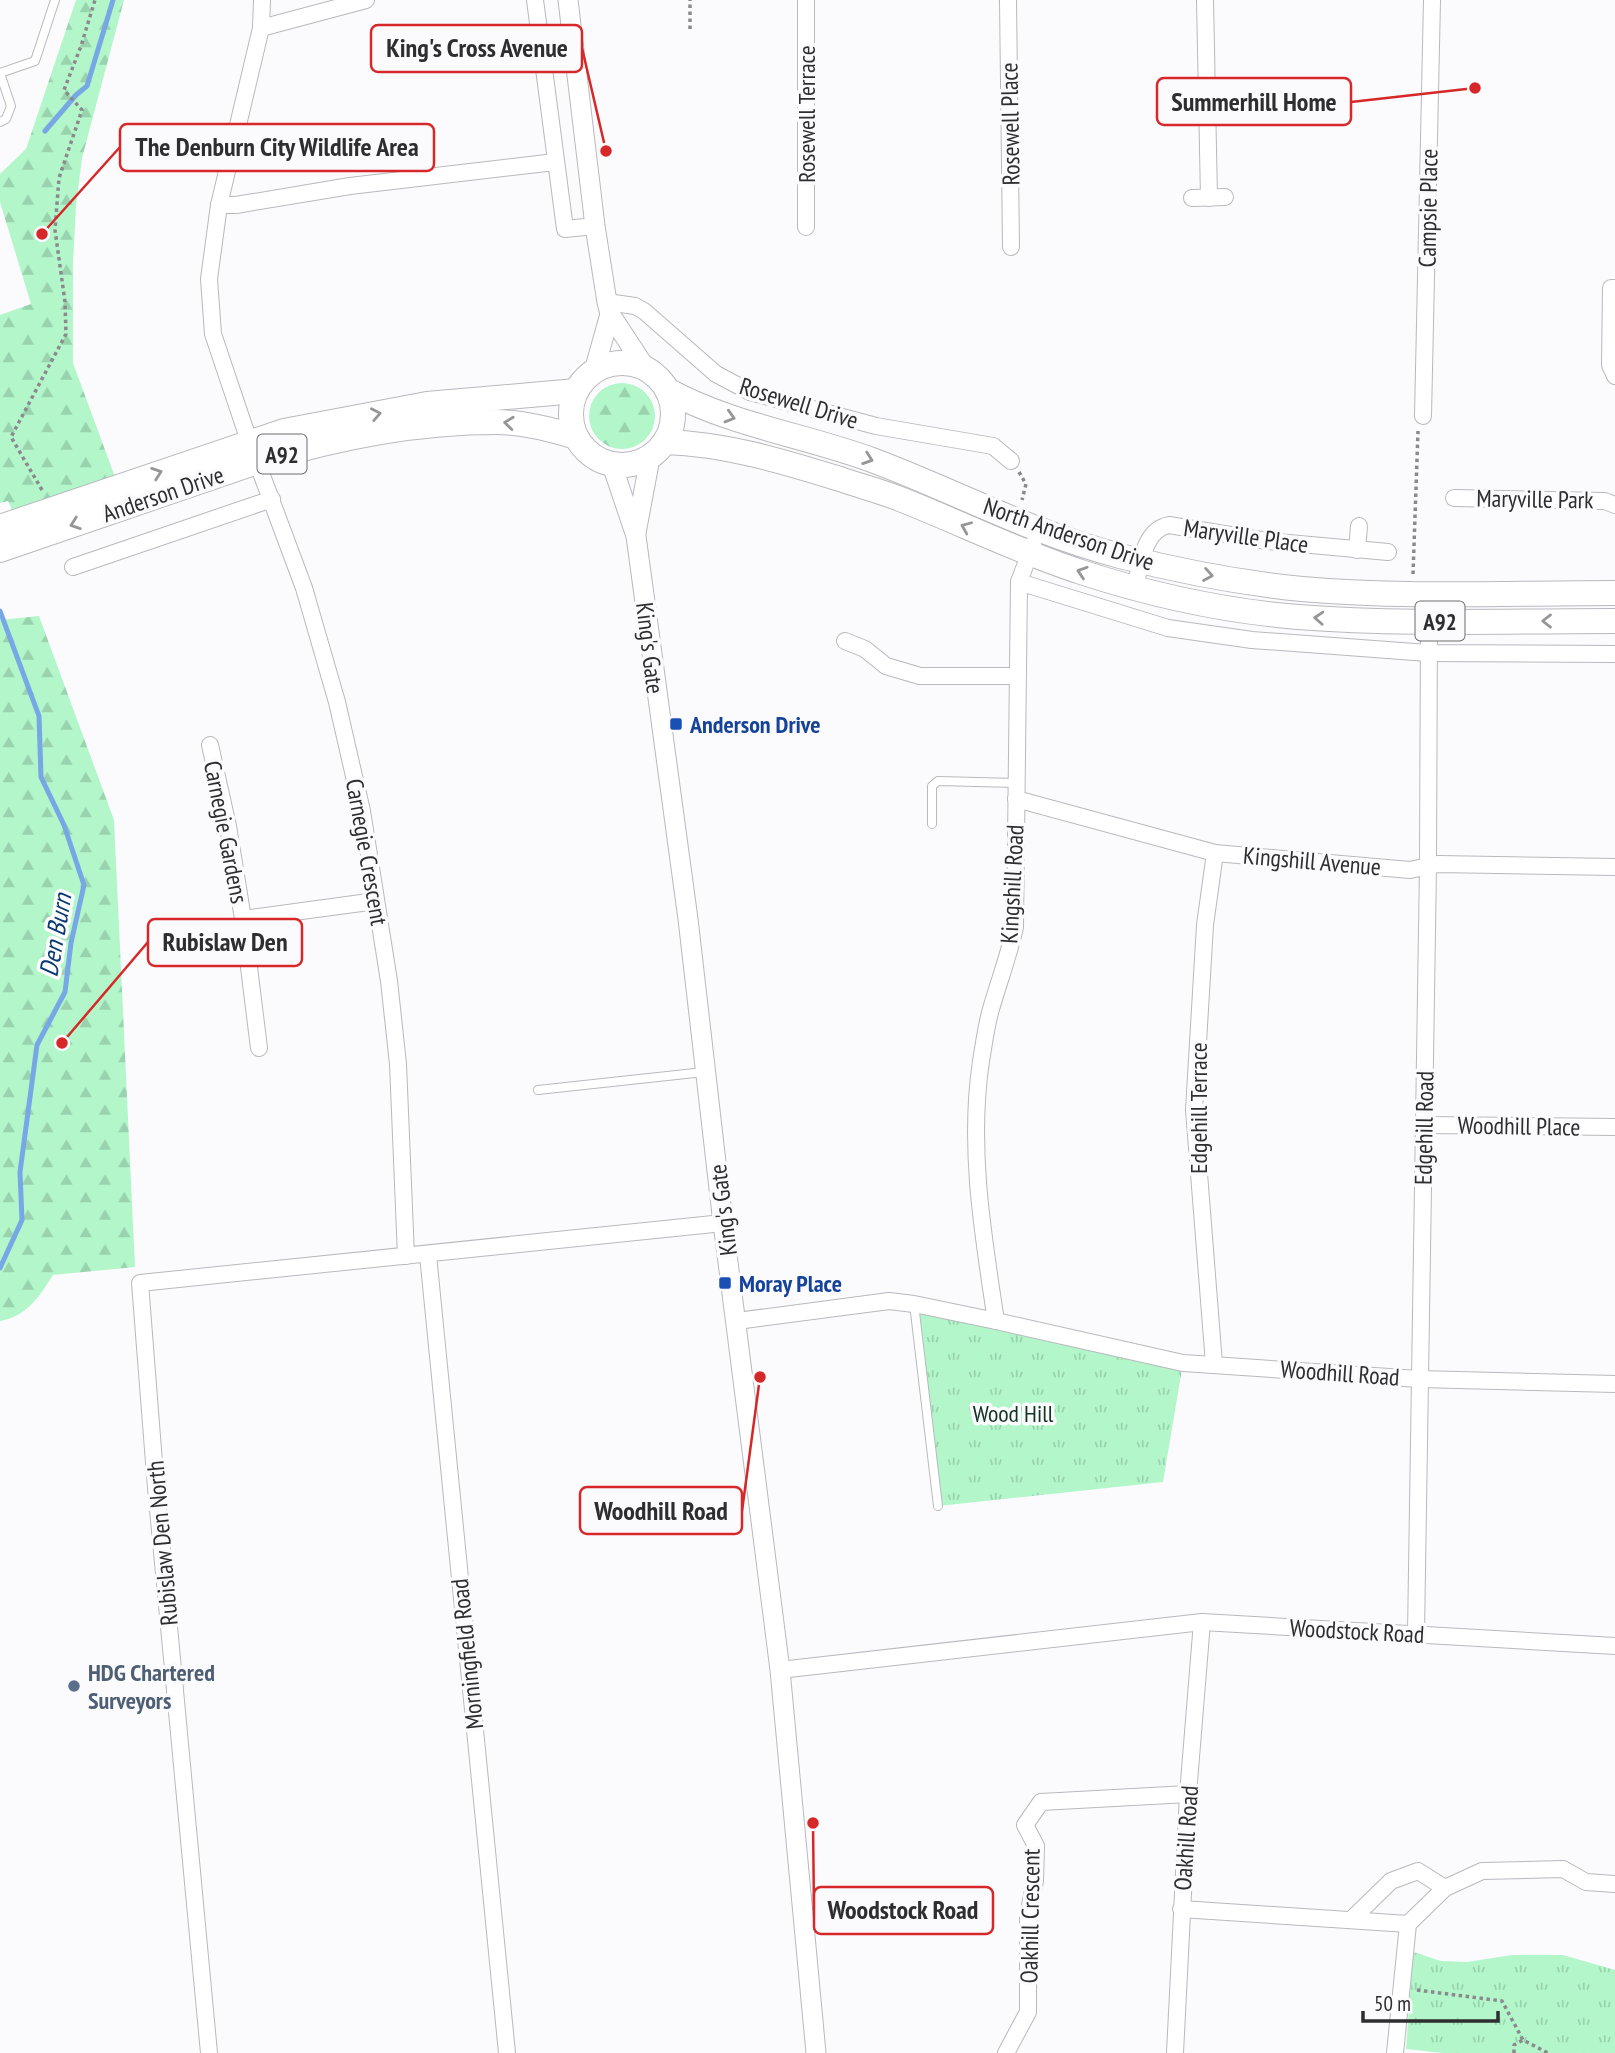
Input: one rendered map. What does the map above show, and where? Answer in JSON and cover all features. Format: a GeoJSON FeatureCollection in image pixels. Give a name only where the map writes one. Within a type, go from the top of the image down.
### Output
{"type":"FeatureCollection","features":[{"type":"Feature","properties":{"kind":"main road"},"geometry":{"type":"LineString","coordinates":[[576,437],[571,422],[571,406],[584,379],[603,366],[621,363],[646,369]]}},
{"type":"Feature","properties":{"kind":"main road","name":"A92"},"geometry":{"type":"LineString","coordinates":[[646,369],[655,374],[667,390]]}},
{"type":"Feature","properties":{"kind":"main road"},"geometry":{"type":"LineString","coordinates":[[657,450],[670,433],[674,411],[667,390]]}},
{"type":"Feature","properties":{"kind":"main road","name":"North Anderson Drive"},"geometry":{"type":"LineString","coordinates":[[667,390],[724,416],[871,460],[1028,524],[1119,556],[1192,572],[1302,589],[1412,594],[1615,593]]}},
{"type":"Feature","properties":{"kind":"main road","name":"Anderson Drive"},"geometry":{"type":"LineString","coordinates":[[0,550],[253,452],[284,431],[427,404],[576,391]]}},
{"type":"Feature","properties":{"kind":"main road","name":"Anderson Drive"},"geometry":{"type":"LineString","coordinates":[[0,527],[253,452],[293,451],[362,436],[431,426],[498,422],[535,426],[576,437]]}},
{"type":"Feature","properties":{"kind":"main road","name":"A92"},"geometry":{"type":"LineString","coordinates":[[576,437],[581,446],[595,458],[612,465],[625,466],[657,450]]}},
{"type":"Feature","properties":{"kind":"main road","name":"North Anderson Drive"},"geometry":{"type":"LineString","coordinates":[[657,450],[698,443],[725,447],[809,469],[898,498],[1029,554],[1082,572],[1202,603],[1265,613],[1354,620],[1615,621]]}},
{"type":"Feature","properties":{"kind":"street","name":"Carnegie Crescent"},"geometry":{"type":"LineString","coordinates":[[262,0],[261,29],[219,205],[209,279],[213,334],[253,452],[304,587],[337,702],[362,811],[398,1064],[406,1256]]}},
{"type":"Feature","properties":{"kind":"street"},"geometry":{"type":"LineString","coordinates":[[261,29],[366,0]]}},
{"type":"Feature","properties":{"kind":"street"},"geometry":{"type":"LineString","coordinates":[[535,0],[565,229],[595,226]]}},
{"type":"Feature","properties":{"kind":"street"},"geometry":{"type":"LineString","coordinates":[[568,0],[595,226],[608,308],[594,371]]}},
{"type":"Feature","properties":{"kind":"street","name":"Rosewell Terrace"},"geometry":{"type":"LineString","coordinates":[[806,0],[806,227]]}},
{"type":"Feature","properties":{"kind":"street","name":"Rosewell Place"},"geometry":{"type":"LineString","coordinates":[[1008,0],[1012,247]]}},
{"type":"Feature","properties":{"kind":"street"},"geometry":{"type":"LineString","coordinates":[[1205,0],[1209,198]]}},
{"type":"Feature","properties":{"kind":"street","name":"Campsie Place"},"geometry":{"type":"LineString","coordinates":[[1423,416],[1432,0]]}},
{"type":"Feature","properties":{"kind":"street"},"geometry":{"type":"LineString","coordinates":[[219,205],[236,205],[351,186],[555,162]]}},
{"type":"Feature","properties":{"kind":"street"},"geometry":{"type":"LineString","coordinates":[[1615,288],[1611,288],[1610,365],[1615,376]]}},
{"type":"Feature","properties":{"kind":"street","name":"Rosewell Drive"},"geometry":{"type":"LineString","coordinates":[[608,308],[635,306],[645,311],[716,374],[750,392],[876,426],[993,446],[1011,461]]}},
{"type":"Feature","properties":{"kind":"street"},"geometry":{"type":"LineString","coordinates":[[608,308],[646,369]]}},
{"type":"Feature","properties":{"kind":"street","name":"King's Gate"},"geometry":{"type":"LineString","coordinates":[[636,536],[657,450]]}},
{"type":"Feature","properties":{"kind":"street","name":"King's Gate"},"geometry":{"type":"LineString","coordinates":[[612,465],[636,536],[707,1072],[723,1223],[780,1670],[816,2053]]}},
{"type":"Feature","properties":{"kind":"street","name":"Maryville Park"},"geometry":{"type":"LineString","coordinates":[[1454,498],[1605,501],[1615,505]]}},
{"type":"Feature","properties":{"kind":"street","name":"Anderson Drive"},"geometry":{"type":"LineString","coordinates":[[73,567],[272,499]]}},
{"type":"Feature","properties":{"kind":"street","name":"Kingshill Road"},"geometry":{"type":"LineString","coordinates":[[996,1321],[980,1218],[977,1109],[990,1011],[1014,927],[1019,582],[1029,554],[1028,524]]}},
{"type":"Feature","properties":{"kind":"street","name":"Maryville Place"},"geometry":{"type":"LineString","coordinates":[[1135,587],[1152,533],[1159,527],[1169,525],[1267,541],[1388,552]]}},
{"type":"Feature","properties":{"kind":"street"},"geometry":{"type":"LineString","coordinates":[[1357,550],[1359,526]]}},
{"type":"Feature","properties":{"kind":"street"},"geometry":{"type":"LineString","coordinates":[[1019,582],[1168,628],[1252,640],[1428,653],[1615,654]]}},
{"type":"Feature","properties":{"kind":"street","name":"Edgehill Road"},"geometry":{"type":"LineString","coordinates":[[1416,1634],[1428,866],[1429,621]]}},
{"type":"Feature","properties":{"kind":"street"},"geometry":{"type":"LineString","coordinates":[[845,641],[865,649],[886,666],[920,676],[1016,676]]}},
{"type":"Feature","properties":{"kind":"street","name":"Carnegie Gardens"},"geometry":{"type":"LineString","coordinates":[[210,745],[228,826],[259,1048]]}},
{"type":"Feature","properties":{"kind":"street","name":"Kingshill Avenue"},"geometry":{"type":"LineString","coordinates":[[1016,791],[1215,853],[1410,870],[1428,866],[1615,867]]}},
{"type":"Feature","properties":{"kind":"street","name":"Edgehill Terrace"},"geometry":{"type":"LineString","coordinates":[[1214,1364],[1194,1110],[1205,925],[1215,853]]}},
{"type":"Feature","properties":{"kind":"street","name":"Carnegie Gardens"},"geometry":{"type":"LineString","coordinates":[[243,919],[376,901]]}},
{"type":"Feature","properties":{"kind":"street","name":"Woodhill Place"},"geometry":{"type":"LineString","coordinates":[[1424,1125],[1615,1127]]}},
{"type":"Feature","properties":{"kind":"street"},"geometry":{"type":"LineString","coordinates":[[406,1256],[723,1223]]}},
{"type":"Feature","properties":{"kind":"street","name":"Morningfield Road"},"geometry":{"type":"LineString","coordinates":[[428,1255],[507,2053]]}},
{"type":"Feature","properties":{"kind":"street","name":"Rubislaw Den North"},"geometry":{"type":"LineString","coordinates":[[209,2053],[140,1283],[406,1256]]}},
{"type":"Feature","properties":{"kind":"street","name":"Woodhill Road"},"geometry":{"type":"LineString","coordinates":[[737,1321],[889,1301],[996,1321],[1183,1363],[1419,1379],[1615,1384]]}},
{"type":"Feature","properties":{"kind":"street","name":"Woodstock Road"},"geometry":{"type":"LineString","coordinates":[[780,1670],[1202,1622],[1615,1646]]}},
{"type":"Feature","properties":{"kind":"street","name":"Oakhill Road"},"geometry":{"type":"LineString","coordinates":[[1175,2053],[1188,1794],[1202,1622]]}},
{"type":"Feature","properties":{"kind":"street","name":"Oakhill Crescent"},"geometry":{"type":"LineString","coordinates":[[1006,2053],[1028,2012],[1028,1915],[1035,1881],[1036,1846],[1025,1825],[1041,1802],[1188,1794]]}},
{"type":"Feature","properties":{"kind":"street"},"geometry":{"type":"LineString","coordinates":[[1395,2053],[1408,1924],[1445,1888],[1482,1871],[1563,1869],[1586,1882],[1615,1884]]}},
{"type":"Feature","properties":{"kind":"street"},"geometry":{"type":"LineString","coordinates":[[1351,1920],[1391,1881],[1418,1871],[1445,1888]]}},
{"type":"Feature","properties":{"kind":"street"},"geometry":{"type":"LineString","coordinates":[[1181,1909],[1408,1924]]}},
{"type":"Feature","properties":{"kind":"lane"},"geometry":{"type":"LineString","coordinates":[[0,122],[6,119],[11,106],[0,73],[35,61],[55,0]]}},
{"type":"Feature","properties":{"kind":"lane"},"geometry":{"type":"LineString","coordinates":[[932,824],[932,786],[938,781],[1016,791]]}},
{"type":"Feature","properties":{"kind":"lane"},"geometry":{"type":"LineString","coordinates":[[538,1090],[707,1072]]}},
{"type":"Feature","properties":{"kind":"lane"},"geometry":{"type":"LineString","coordinates":[[914,1304],[938,1506]]}},
{"type":"Feature","properties":{"kind":"path"},"geometry":{"type":"LineString","coordinates":[[50,510],[47,499],[11,437],[66,334],[65,302],[55,230],[60,178],[82,110],[64,90],[95,0]]}},
{"type":"Feature","properties":{"kind":"path"},"geometry":{"type":"LineString","coordinates":[[690,0],[690,29]]}},
{"type":"Feature","properties":{"kind":"path"},"geometry":{"type":"LineString","coordinates":[[1412,594],[1418,431],[1423,416]]}},
{"type":"Feature","properties":{"kind":"path"},"geometry":{"type":"LineString","coordinates":[[1011,461],[1026,484],[1028,524]]}},
{"type":"Feature","properties":{"kind":"path"},"geometry":{"type":"LineString","coordinates":[[1401,1989],[1502,2001],[1523,2040],[1548,2053]]}},
{"type":"Feature","properties":{"kind":"path"},"geometry":{"type":"LineString","coordinates":[[1514,2053],[1514,2045],[1523,2040]]}},
{"type":"Feature","properties":{"kind":"green space"},"geometry":{"type":"Polygon","coordinates":[[[76,0],[124,0],[82,158],[73,263],[73,363],[115,477],[12,510],[8,501],[0,503],[0,315],[31,304],[0,202],[0,174],[26,149],[76,0]]]}},
{"type":"Feature","properties":{"kind":"green space"},"geometry":{"type":"Polygon","coordinates":[[[615,383],[629,383],[641,388],[650,397],[655,416],[653,429],[646,440],[629,449],[615,449],[603,444],[594,435],[589,423],[589,409],[594,397],[603,388],[615,383]]]}},
{"type":"Feature","properties":{"kind":"green space"},"geometry":{"type":"Polygon","coordinates":[[[39,616],[114,820],[135,1267],[53,1275],[25,1310],[0,1321],[0,620],[39,616]]]}},
{"type":"Feature","properties":{"kind":"green space","name":"Wood Hill"},"geometry":{"type":"Polygon","coordinates":[[[914,1304],[1183,1363],[1163,1482],[938,1506],[914,1304]]]}},
{"type":"Feature","properties":{"kind":"green space"},"geometry":{"type":"Polygon","coordinates":[[[1413,1952],[1441,1961],[1467,1962],[1512,1955],[1563,1955],[1615,1970],[1615,2053],[1443,2053],[1406,2049],[1413,1952]]]}},
{"type":"Feature","properties":{"kind":"waterway","name":"Den Burn"},"geometry":{"type":"LineString","coordinates":[[45,131],[87,86],[113,0]]}},
{"type":"Feature","properties":{"kind":"waterway","name":"Den Burn"},"geometry":{"type":"LineString","coordinates":[[0,611],[39,716],[41,777],[64,825],[84,885],[71,943],[65,992],[37,1045],[20,1172],[22,1220],[0,1268]]}},
{"type":"Feature","properties":{"kind":"place","name":"Summerhill Home"},"geometry":{"type":"Point","coordinates":[1475,88]}},
{"type":"Feature","properties":{"kind":"place","name":"King's Cross Avenue"},"geometry":{"type":"Point","coordinates":[606,151]}},
{"type":"Feature","properties":{"kind":"place","name":"The Denburn City Wildlife Area"},"geometry":{"type":"Point","coordinates":[42,234]}},
{"type":"Feature","properties":{"kind":"place","name":"Anderson Drive"},"geometry":{"type":"Point","coordinates":[676,724]}},
{"type":"Feature","properties":{"kind":"place","name":"Rubislaw Den"},"geometry":{"type":"Point","coordinates":[62,1043]}},
{"type":"Feature","properties":{"kind":"place","name":"Moray Place"},"geometry":{"type":"Point","coordinates":[725,1283]}},
{"type":"Feature","properties":{"kind":"place","name":"Woodhill Road"},"geometry":{"type":"Point","coordinates":[760,1377]}},
{"type":"Feature","properties":{"kind":"place","name":"HDG Chartered Surveyors"},"geometry":{"type":"Point","coordinates":[74,1686]}},
{"type":"Feature","properties":{"kind":"place","name":"Woodstock Road"},"geometry":{"type":"Point","coordinates":[813,1823]}}]}
